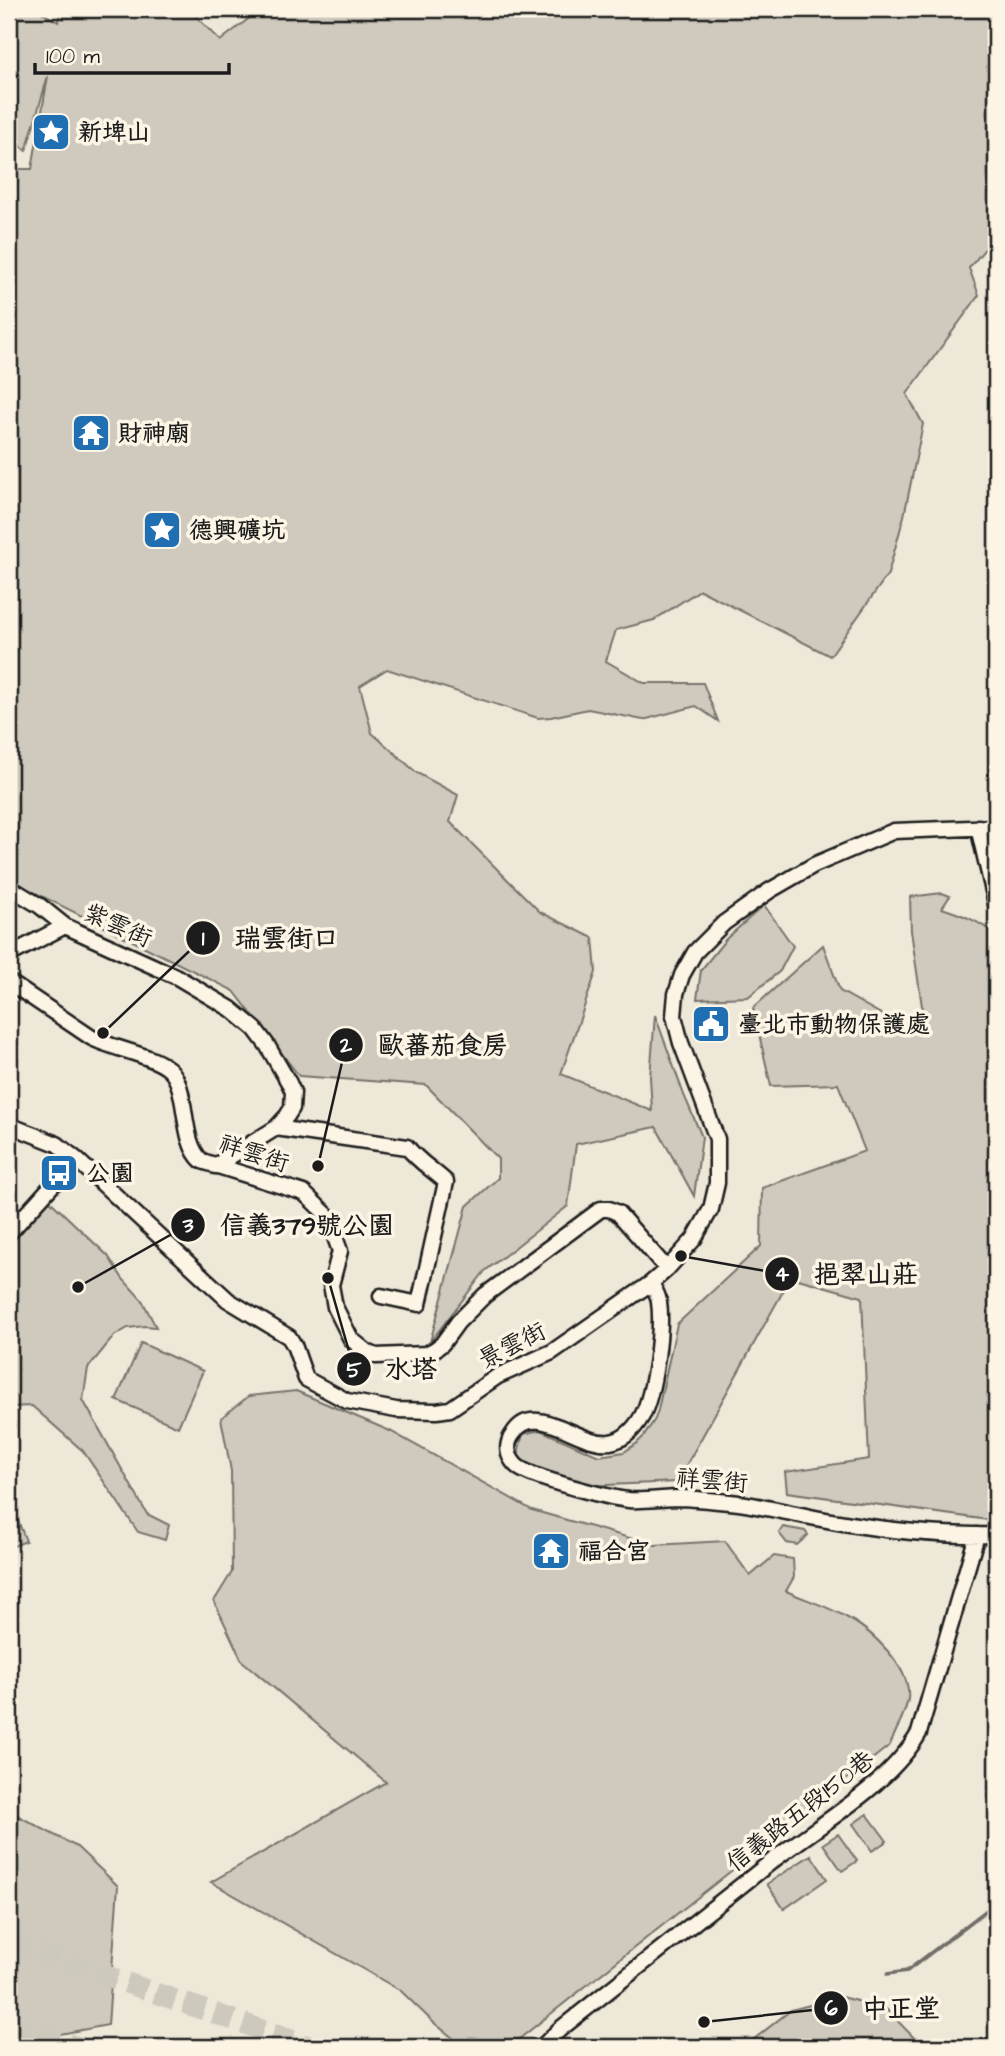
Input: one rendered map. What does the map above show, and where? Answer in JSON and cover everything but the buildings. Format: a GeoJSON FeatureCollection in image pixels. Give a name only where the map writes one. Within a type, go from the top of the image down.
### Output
{"type":"FeatureCollection","features":[{"type":"Feature","properties":{"kind":"street"},"geometry":{"type":"LineString","coordinates":[[978,827],[996,904]]}},
{"type":"Feature","properties":{"kind":"street","name":"景雲街"},"geometry":{"type":"LineString","coordinates":[[9,1125],[57,1144],[228,1300],[289,1337],[306,1379],[347,1401],[397,1410],[450,1409],[498,1376],[552,1352],[652,1283],[694,1239],[703,1224],[711,1209],[717,1183],[717,1139],[681,1043],[674,1016],[676,994],[682,975],[695,952],[724,923],[769,891],[814,865],[894,831],[996,827]]}},
{"type":"Feature","properties":{"kind":"street","name":"紫雲街"},"geometry":{"type":"LineString","coordinates":[[9,887],[40,906],[65,926],[177,977],[231,1009],[244,1019],[267,1045],[293,1091],[292,1108],[276,1128],[215,1167]]}},
{"type":"Feature","properties":{"kind":"street"},"geometry":{"type":"LineString","coordinates":[[9,955],[65,926]]}},
{"type":"Feature","properties":{"kind":"street","name":"祥雲街"},"geometry":{"type":"LineString","coordinates":[[9,982],[92,1038],[150,1059],[168,1069],[178,1087],[192,1149],[202,1161],[304,1193],[327,1215],[340,1251],[331,1285],[335,1307],[351,1339],[376,1356],[426,1354],[434,1350],[485,1295],[601,1209],[618,1213],[667,1269]]}},
{"type":"Feature","properties":{"kind":"street"},"geometry":{"type":"LineString","coordinates":[[276,1128],[407,1147],[420,1163],[446,1182],[419,1304],[381,1296]]}},
{"type":"Feature","properties":{"kind":"street"},"geometry":{"type":"LineString","coordinates":[[9,1233],[76,1159]]}},
{"type":"Feature","properties":{"kind":"street","name":"祥雲街"},"geometry":{"type":"LineString","coordinates":[[652,1283],[659,1300],[659,1337],[646,1407],[634,1428],[618,1439],[599,1442],[548,1423],[531,1421],[523,1424],[510,1437],[508,1453],[518,1468],[589,1492],[628,1500],[683,1498],[719,1501],[876,1527],[977,1535]]}},
{"type":"Feature","properties":{"kind":"street"},"geometry":{"type":"LineString","coordinates":[[977,1535],[996,1535]]}},
{"type":"Feature","properties":{"kind":"street","name":"信義路五段150巷"},"geometry":{"type":"LineString","coordinates":[[542,2047],[558,2030],[777,1858],[861,1796],[906,1751],[923,1723],[977,1535]]}},
{"type":"Feature","properties":{"kind":"shaded area"},"geometry":{"type":"Polygon","coordinates":[[[9,9],[36,9],[58,22],[61,9],[189,9],[220,41],[261,9],[996,9],[996,251],[988,245],[969,268],[979,295],[907,394],[923,424],[904,516],[888,574],[830,656],[700,590],[654,620],[616,630],[606,661],[644,683],[703,683],[718,721],[696,706],[643,720],[588,709],[538,718],[387,669],[360,686],[372,733],[417,773],[458,795],[450,822],[540,912],[593,938],[596,972],[561,1074],[652,1111],[650,1077],[655,1015],[702,1137],[694,1196],[656,1127],[576,1144],[568,1206],[485,1271],[430,1342],[467,1206],[498,1178],[498,1159],[426,1085],[299,1076],[234,991],[9,880],[9,169],[32,169],[48,76],[26,151],[9,139],[9,9]]]}},
{"type":"Feature","properties":{"kind":"shaded area"},"geometry":{"type":"Polygon","coordinates":[[[942,893],[950,896],[942,908],[970,919],[996,935],[996,1521],[787,1492],[785,1472],[869,1459],[862,1297],[791,1277],[677,1482],[583,1486],[519,1463],[523,1434],[540,1430],[599,1456],[624,1452],[637,1443],[655,1419],[677,1324],[761,1246],[762,1188],[865,1151],[838,1084],[771,1086],[753,1008],[823,945],[840,991],[899,1024],[924,1020],[911,931],[910,897],[942,893]]]}},
{"type":"Feature","properties":{"kind":"shaded area"},"geometry":{"type":"Polygon","coordinates":[[[764,905],[793,946],[780,971],[748,997],[697,999],[701,970],[726,939],[764,905]]]}},
{"type":"Feature","properties":{"kind":"shaded area"},"geometry":{"type":"Polygon","coordinates":[[[49,1200],[108,1256],[123,1279],[142,1300],[156,1327],[128,1328],[114,1336],[88,1368],[83,1400],[147,1514],[169,1525],[165,1540],[138,1532],[83,1451],[32,1406],[9,1407],[9,1242],[49,1200]]]}},
{"type":"Feature","properties":{"kind":"shaded area"},"geometry":{"type":"Polygon","coordinates":[[[141,1343],[203,1371],[178,1427],[116,1400],[141,1343]]]}},
{"type":"Feature","properties":{"kind":"shaded area"},"geometry":{"type":"Polygon","coordinates":[[[296,1391],[390,1431],[532,1510],[654,1545],[725,1541],[750,1576],[774,1556],[793,1559],[794,1577],[786,1591],[856,1623],[878,1640],[904,1675],[908,1699],[890,1745],[509,2047],[464,2047],[401,1991],[211,1882],[386,1782],[242,1661],[214,1601],[232,1572],[231,1471],[221,1418],[249,1396],[296,1391]]]}},
{"type":"Feature","properties":{"kind":"shaded area"},"geometry":{"type":"Polygon","coordinates":[[[9,1498],[26,1541],[9,1548],[9,1498]]]}},
{"type":"Feature","properties":{"kind":"shaded area"},"geometry":{"type":"Polygon","coordinates":[[[783,1527],[805,1531],[808,1535],[797,1545],[787,1543],[779,1533],[783,1527]]]}},
{"type":"Feature","properties":{"kind":"shaded area"},"geometry":{"type":"Polygon","coordinates":[[[9,1811],[77,1847],[118,1886],[108,2025],[34,2039],[9,2037],[9,1811]]]}},
{"type":"Feature","properties":{"kind":"shaded area"},"geometry":{"type":"Polygon","coordinates":[[[867,1814],[887,1841],[872,1851],[853,1824],[867,1814]]]}},
{"type":"Feature","properties":{"kind":"shaded area"},"geometry":{"type":"Polygon","coordinates":[[[838,1834],[857,1861],[842,1871],[823,1844],[838,1834]]]}},
{"type":"Feature","properties":{"kind":"shaded area"},"geometry":{"type":"Polygon","coordinates":[[[811,1855],[827,1879],[784,1909],[767,1884],[811,1855]]]}},
{"type":"Feature","properties":{"kind":"shaded area"},"geometry":{"type":"Polygon","coordinates":[[[841,1997],[885,2008],[923,2047],[744,2047],[791,2010],[841,1997]]]}},
{"type":"Feature","properties":{"kind":"waterway"},"geometry":{"type":"LineString","coordinates":[[887,1974],[907,1971],[996,1903]]}},
{"type":"Feature","properties":{"kind":"tunnel"},"geometry":{"type":"LineString","coordinates":[[9,1942],[311,2047]]}},
{"type":"Feature","properties":{"kind":"tunnel"},"geometry":{"type":"LineString","coordinates":[[9,2025],[78,2047]]}},
{"type":"Feature","properties":{"kind":"place","name":"新埤山"},"geometry":{"type":"Point","coordinates":[51,132]}},
{"type":"Feature","properties":{"kind":"place","name":"財神廟"},"geometry":{"type":"Point","coordinates":[91,433]}},
{"type":"Feature","properties":{"kind":"place","name":"德興礦坑"},"geometry":{"type":"Point","coordinates":[162,530]}},
{"type":"Feature","properties":{"kind":"place","name":"臺北市動物保護處"},"geometry":{"type":"Point","coordinates":[711,1024]}},
{"type":"Feature","properties":{"kind":"place","name":"瑞雲街口"},"geometry":{"type":"Point","coordinates":[103,1033]}},
{"type":"Feature","properties":{"kind":"place","name":"歐蕃茄食房"},"geometry":{"type":"Point","coordinates":[318,1166]}},
{"type":"Feature","properties":{"kind":"place","name":"公園"},"geometry":{"type":"Point","coordinates":[59,1173]}},
{"type":"Feature","properties":{"kind":"place","name":"挹翠山莊"},"geometry":{"type":"Point","coordinates":[681,1256]}},
{"type":"Feature","properties":{"kind":"place","name":"水塔"},"geometry":{"type":"Point","coordinates":[328,1278]}},
{"type":"Feature","properties":{"kind":"place","name":"信義379號公園"},"geometry":{"type":"Point","coordinates":[78,1287]}},
{"type":"Feature","properties":{"kind":"place","name":"福合宮"},"geometry":{"type":"Point","coordinates":[551,1551]}},
{"type":"Feature","properties":{"kind":"place","name":"中正堂"},"geometry":{"type":"Point","coordinates":[704,2022]}}]}
